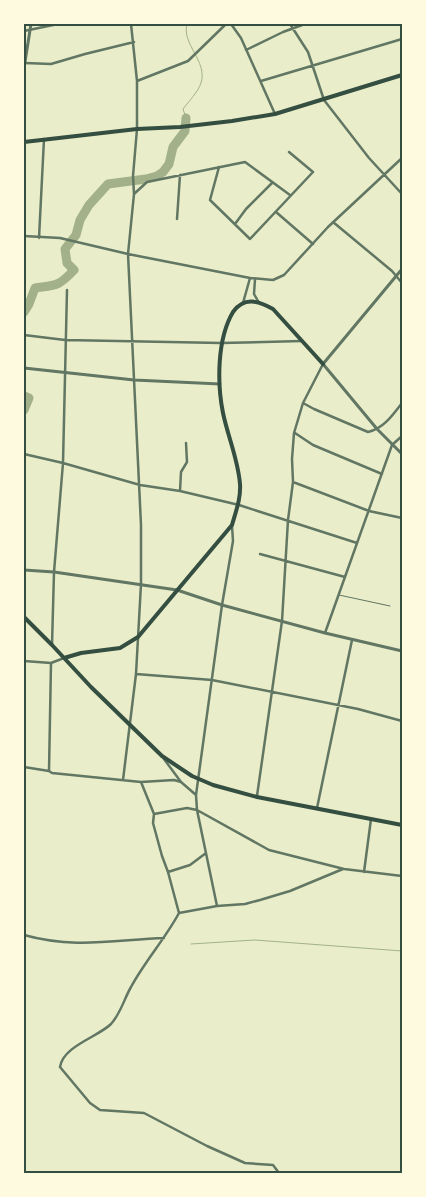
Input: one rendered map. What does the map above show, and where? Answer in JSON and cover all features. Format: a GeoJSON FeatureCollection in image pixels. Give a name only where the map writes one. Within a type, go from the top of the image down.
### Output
{"type":"FeatureCollection","features":[{"type":"Feature","properties":{"kind":"main road"},"geometry":{"type":"LineString","coordinates":[[24,142],[137,129],[232,122],[275,114],[402,75]]}},
{"type":"Feature","properties":{"kind":"main road"},"geometry":{"type":"LineString","coordinates":[[64,658],[120,648],[138,637],[232,525],[238,505],[240,486],[238,466],[223,412],[220,384],[221,343],[234,311],[243,303],[258,301],[273,309],[323,364]]}},
{"type":"Feature","properties":{"kind":"main road"},"geometry":{"type":"LineString","coordinates":[[24,617],[52,644],[90,687],[162,756],[200,780],[258,797],[402,825]]}},
{"type":"Feature","properties":{"kind":"street"},"geometry":{"type":"LineString","coordinates":[[24,68],[31,24]]}},
{"type":"Feature","properties":{"kind":"street"},"geometry":{"type":"LineString","coordinates":[[24,31],[58,24]]}},
{"type":"Feature","properties":{"kind":"street"},"geometry":{"type":"LineString","coordinates":[[123,780],[136,674],[140,584],[140,485],[128,254],[134,194],[133,176],[137,129],[137,81],[131,24]]}},
{"type":"Feature","properties":{"kind":"street"},"geometry":{"type":"LineString","coordinates":[[137,81],[188,61],[226,24]]}},
{"type":"Feature","properties":{"kind":"street"},"geometry":{"type":"LineString","coordinates":[[231,24],[246,50],[275,114]]}},
{"type":"Feature","properties":{"kind":"street"},"geometry":{"type":"LineString","coordinates":[[290,24],[308,52],[324,100],[369,158],[402,194]]}},
{"type":"Feature","properties":{"kind":"street"},"geometry":{"type":"LineString","coordinates":[[246,50],[305,24]]}},
{"type":"Feature","properties":{"kind":"street"},"geometry":{"type":"LineString","coordinates":[[260,81],[402,39]]}},
{"type":"Feature","properties":{"kind":"street"},"geometry":{"type":"LineString","coordinates":[[25,63],[51,64],[134,42]]}},
{"type":"Feature","properties":{"kind":"street"},"geometry":{"type":"LineString","coordinates":[[39,238],[44,140]]}},
{"type":"Feature","properties":{"kind":"street"},"geometry":{"type":"LineString","coordinates":[[219,166],[210,200],[250,239],[313,170],[289,152]]}},
{"type":"Feature","properties":{"kind":"street"},"geometry":{"type":"LineString","coordinates":[[24,236],[60,238],[128,254],[250,278],[273,280],[280,278],[333,222],[402,158]]}},
{"type":"Feature","properties":{"kind":"street"},"geometry":{"type":"LineString","coordinates":[[134,194],[146,182],[246,162],[290,195]]}},
{"type":"Feature","properties":{"kind":"street"},"geometry":{"type":"LineString","coordinates":[[177,219],[180,175]]}},
{"type":"Feature","properties":{"kind":"street"},"geometry":{"type":"LineString","coordinates":[[235,224],[246,209],[272,183]]}},
{"type":"Feature","properties":{"kind":"street"},"geometry":{"type":"LineString","coordinates":[[276,212],[313,244]]}},
{"type":"Feature","properties":{"kind":"street"},"geometry":{"type":"LineString","coordinates":[[333,222],[402,283]]}},
{"type":"Feature","properties":{"kind":"street"},"geometry":{"type":"LineString","coordinates":[[258,797],[282,621],[288,520],[293,482],[294,433],[303,403],[323,364],[402,269]]}},
{"type":"Feature","properties":{"kind":"street"},"geometry":{"type":"LineString","coordinates":[[243,303],[250,278]]}},
{"type":"Feature","properties":{"kind":"street"},"geometry":{"type":"LineString","coordinates":[[255,278],[254,294],[258,301]]}},
{"type":"Feature","properties":{"kind":"street"},"geometry":{"type":"LineString","coordinates":[[52,644],[54,572],[63,463],[67,290]]}},
{"type":"Feature","properties":{"kind":"street"},"geometry":{"type":"LineString","coordinates":[[25,335],[65,340],[221,343],[302,341]]}},
{"type":"Feature","properties":{"kind":"street"},"geometry":{"type":"LineString","coordinates":[[323,364],[377,429],[402,454]]}},
{"type":"Feature","properties":{"kind":"street"},"geometry":{"type":"LineString","coordinates":[[24,368],[134,380],[220,384]]}},
{"type":"Feature","properties":{"kind":"street"},"geometry":{"type":"LineString","coordinates":[[303,403],[365,432],[377,429],[402,404]]}},
{"type":"Feature","properties":{"kind":"street"},"geometry":{"type":"LineString","coordinates":[[294,433],[312,445],[382,474]]}},
{"type":"Feature","properties":{"kind":"street"},"geometry":{"type":"LineString","coordinates":[[325,633],[392,445],[402,436]]}},
{"type":"Feature","properties":{"kind":"street"},"geometry":{"type":"LineString","coordinates":[[180,491],[181,472],[187,462],[186,443]]}},
{"type":"Feature","properties":{"kind":"street"},"geometry":{"type":"LineString","coordinates":[[24,454],[140,485],[180,491],[238,505],[357,543]]}},
{"type":"Feature","properties":{"kind":"street"},"geometry":{"type":"LineString","coordinates":[[293,482],[369,511],[402,518]]}},
{"type":"Feature","properties":{"kind":"street"},"geometry":{"type":"LineString","coordinates":[[217,906],[197,810],[196,795],[200,780],[222,605],[233,540],[232,525]]}},
{"type":"Feature","properties":{"kind":"street"},"geometry":{"type":"LineString","coordinates":[[260,554],[345,577]]}},
{"type":"Feature","properties":{"kind":"street"},"geometry":{"type":"LineString","coordinates":[[24,570],[54,572],[177,590],[222,605],[325,633],[402,651]]}},
{"type":"Feature","properties":{"kind":"street"},"geometry":{"type":"LineString","coordinates":[[317,809],[337,705],[352,640]]}},
{"type":"Feature","properties":{"kind":"street"},"geometry":{"type":"LineString","coordinates":[[24,661],[51,663],[64,658]]}},
{"type":"Feature","properties":{"kind":"street"},"geometry":{"type":"LineString","coordinates":[[49,771],[51,663]]}},
{"type":"Feature","properties":{"kind":"street"},"geometry":{"type":"LineString","coordinates":[[136,674],[212,680],[337,705],[402,721]]}},
{"type":"Feature","properties":{"kind":"street"},"geometry":{"type":"LineString","coordinates":[[162,756],[181,782],[196,795]]}},
{"type":"Feature","properties":{"kind":"street"},"geometry":{"type":"LineString","coordinates":[[24,767],[52,773],[141,782],[174,780],[181,782]]}},
{"type":"Feature","properties":{"kind":"street"},"geometry":{"type":"LineString","coordinates":[[141,782],[154,814],[153,823],[179,913],[130,988],[112,1023],[103,1032],[74,1048],[64,1057],[61,1063],[62,1070],[79,1087],[90,1103],[100,1110],[144,1113],[207,1146],[245,1162],[273,1165],[279,1173]]}},
{"type":"Feature","properties":{"kind":"street"},"geometry":{"type":"LineString","coordinates":[[154,814],[187,808],[197,810],[269,850],[344,869],[402,876]]}},
{"type":"Feature","properties":{"kind":"street"},"geometry":{"type":"LineString","coordinates":[[364,872],[371,819]]}},
{"type":"Feature","properties":{"kind":"street"},"geometry":{"type":"LineString","coordinates":[[168,872],[190,865],[206,853]]}},
{"type":"Feature","properties":{"kind":"street"},"geometry":{"type":"LineString","coordinates":[[179,913],[260,900],[344,869]]}},
{"type":"Feature","properties":{"kind":"street"},"geometry":{"type":"LineString","coordinates":[[24,935],[41,940],[92,944],[164,938]]}},
{"type":"Feature","properties":{"kind":"lane"},"geometry":{"type":"LineString","coordinates":[[338,595],[390,606]]}},
{"type":"Feature","properties":{"kind":"waterway"},"geometry":{"type":"LineString","coordinates":[[186,118],[183,109],[198,90],[202,75],[201,67],[188,39],[187,24]]}},
{"type":"Feature","properties":{"kind":"waterway"},"geometry":{"type":"LineString","coordinates":[[24,312],[35,288],[56,284],[64,280],[74,270],[67,263],[65,249],[76,235],[80,220],[89,205],[108,184],[146,179],[163,172],[169,164],[173,147],[185,131],[186,118]]}},
{"type":"Feature","properties":{"kind":"waterway"},"geometry":{"type":"LineString","coordinates":[[24,396],[29,398],[24,410]]}},
{"type":"Feature","properties":{"kind":"waterway"},"geometry":{"type":"LineString","coordinates":[[191,944],[255,940],[402,951]]}}]}
